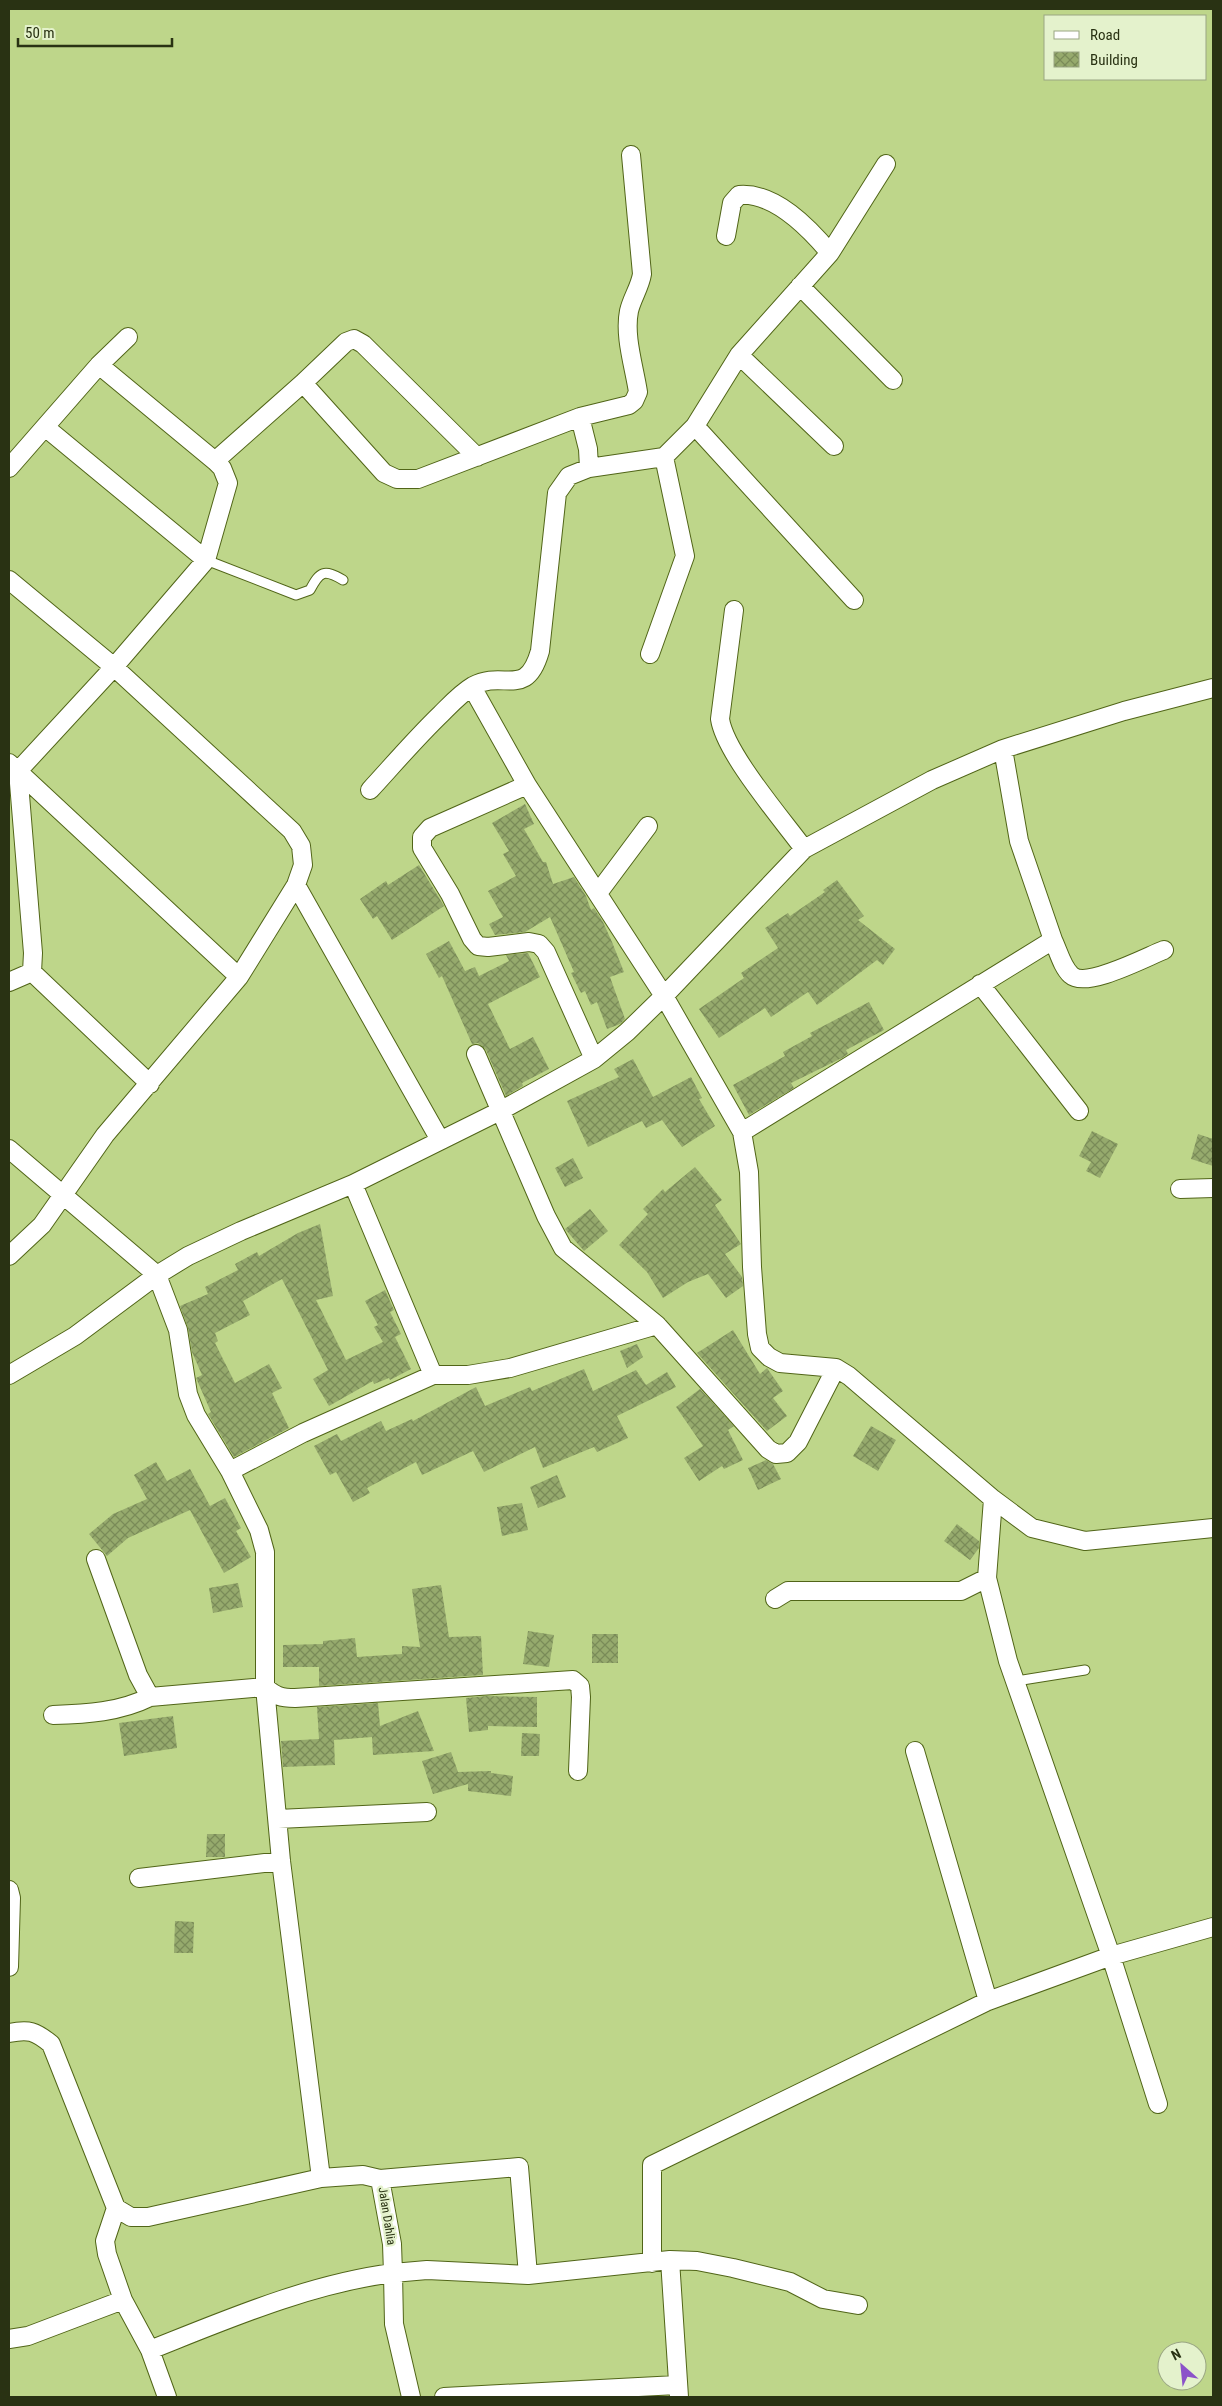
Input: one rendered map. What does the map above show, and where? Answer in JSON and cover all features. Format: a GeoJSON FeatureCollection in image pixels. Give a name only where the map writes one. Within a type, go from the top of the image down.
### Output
{"type":"FeatureCollection","features":[{"type":"Feature","properties":{"kind":"street"},"geometry":{"type":"LineString","coordinates":[[303,383],[384,473],[397,479],[418,479],[580,417],[634,401],[638,392],[628,326],[630,308],[642,274],[631,155]]}},
{"type":"Feature","properties":{"kind":"street"},"geometry":{"type":"LineString","coordinates":[[370,790],[426,729],[472,687],[486,680],[517,681],[527,677],[536,666],[540,651],[557,493],[569,476],[589,468],[664,457],[695,426],[740,355],[830,253],[886,164]]}},
{"type":"Feature","properties":{"kind":"street"},"geometry":{"type":"LineString","coordinates":[[726,236],[732,202],[739,195],[752,194],[796,216],[818,237],[830,253]]}},
{"type":"Feature","properties":{"kind":"street"},"geometry":{"type":"LineString","coordinates":[[800,286],[893,380]]}},
{"type":"Feature","properties":{"kind":"street"},"geometry":{"type":"LineString","coordinates":[[9,468],[98,365],[128,337]]}},
{"type":"Feature","properties":{"kind":"street"},"geometry":{"type":"LineString","coordinates":[[215,461],[346,342],[354,339],[363,344],[476,457]]}},
{"type":"Feature","properties":{"kind":"street"},"geometry":{"type":"LineString","coordinates":[[740,355],[834,446]]}},
{"type":"Feature","properties":{"kind":"street"},"geometry":{"type":"LineString","coordinates":[[98,365],[215,461],[222,468],[228,482],[206,560],[114,667],[14,767],[15,823],[33,953],[32,972],[150,1084]]}},
{"type":"Feature","properties":{"kind":"street"},"geometry":{"type":"LineString","coordinates":[[580,417],[588,449],[589,468]]}},
{"type":"Feature","properties":{"kind":"street"},"geometry":{"type":"LineString","coordinates":[[695,426],[854,600]]}},
{"type":"Feature","properties":{"kind":"street"},"geometry":{"type":"LineString","coordinates":[[45,427],[206,560]]}},
{"type":"Feature","properties":{"kind":"street"},"geometry":{"type":"LineString","coordinates":[[650,654],[685,556],[664,457]]}},
{"type":"Feature","properties":{"kind":"street"},"geometry":{"type":"LineString","coordinates":[[9,580],[114,667],[292,831],[301,846],[303,866],[296,885],[239,977],[105,1135],[42,1225],[9,1256]]}},
{"type":"Feature","properties":{"kind":"street"},"geometry":{"type":"LineString","coordinates":[[734,610],[720,719],[721,729],[742,765],[804,849]]}},
{"type":"Feature","properties":{"kind":"street"},"geometry":{"type":"LineString","coordinates":[[472,687],[527,785],[664,996],[742,1132],[749,1172],[752,1267],[757,1334],[760,1348],[769,1357],[780,1362],[836,1368],[849,1376],[993,1499],[1032,1528],[1085,1540],[1213,1528]]}},
{"type":"Feature","properties":{"kind":"street"},"geometry":{"type":"LineString","coordinates":[[9,1375],[75,1336],[157,1275],[188,1256],[242,1230],[352,1184],[500,1111],[594,1059],[664,996],[804,849],[932,780],[1003,749],[1124,711],[1213,688]]}},
{"type":"Feature","properties":{"kind":"street"},"geometry":{"type":"LineString","coordinates":[[1003,749],[1019,842],[1053,940],[1066,968],[1072,976],[1088,979],[1100,976],[1164,950]]}},
{"type":"Feature","properties":{"kind":"street"},"geometry":{"type":"LineString","coordinates":[[14,767],[239,977]]}},
{"type":"Feature","properties":{"kind":"street"},"geometry":{"type":"LineString","coordinates":[[527,785],[430,828],[422,837],[422,848],[450,894],[472,939],[478,946],[488,947],[529,942],[539,944],[546,952],[594,1059]]}},
{"type":"Feature","properties":{"kind":"street"},"geometry":{"type":"LineString","coordinates":[[598,893],[648,826]]}},
{"type":"Feature","properties":{"kind":"street"},"geometry":{"type":"LineString","coordinates":[[296,885],[440,1140]]}},
{"type":"Feature","properties":{"kind":"street"},"geometry":{"type":"LineString","coordinates":[[742,1132],[1053,940]]}},
{"type":"Feature","properties":{"kind":"street"},"geometry":{"type":"LineString","coordinates":[[9,982],[32,972]]}},
{"type":"Feature","properties":{"kind":"street"},"geometry":{"type":"LineString","coordinates":[[980,984],[1080,1111]]}},
{"type":"Feature","properties":{"kind":"street"},"geometry":{"type":"LineString","coordinates":[[476,1054],[546,1216],[563,1248],[657,1325],[768,1449],[776,1454],[787,1453],[798,1442],[836,1368]]}},
{"type":"Feature","properties":{"kind":"street"},"geometry":{"type":"LineString","coordinates":[[9,1149],[157,1275],[178,1330],[188,1394],[196,1415],[230,1471],[259,1530],[265,1552],[265,1686],[281,1861],[321,2178]]}},
{"type":"Feature","properties":{"kind":"street"},"geometry":{"type":"LineString","coordinates":[[352,1184],[433,1375]]}},
{"type":"Feature","properties":{"kind":"street"},"geometry":{"type":"LineString","coordinates":[[1180,1189],[1213,1188]]}},
{"type":"Feature","properties":{"kind":"street"},"geometry":{"type":"LineString","coordinates":[[230,1471],[303,1433],[433,1375],[468,1375],[510,1368],[657,1325]]}},
{"type":"Feature","properties":{"kind":"street"},"geometry":{"type":"LineString","coordinates":[[993,1499],[988,1578],[1008,1661],[1111,1956],[1158,2104]]}},
{"type":"Feature","properties":{"kind":"street"},"geometry":{"type":"LineString","coordinates":[[96,1559],[138,1675],[150,1697]]}},
{"type":"Feature","properties":{"kind":"street"},"geometry":{"type":"LineString","coordinates":[[775,1599],[788,1591],[960,1591],[988,1578]]}},
{"type":"Feature","properties":{"kind":"street"},"geometry":{"type":"LineString","coordinates":[[265,1686],[274,1695],[282,1698],[295,1698],[573,1680],[580,1686],[581,1697],[578,1771]]}},
{"type":"Feature","properties":{"kind":"street"},"geometry":{"type":"LineString","coordinates":[[53,1715],[130,1707],[150,1697],[265,1686]]}},
{"type":"Feature","properties":{"kind":"street"},"geometry":{"type":"LineString","coordinates":[[915,1751],[988,2001]]}},
{"type":"Feature","properties":{"kind":"street"},"geometry":{"type":"LineString","coordinates":[[278,1819],[427,1812]]}},
{"type":"Feature","properties":{"kind":"street"},"geometry":{"type":"LineString","coordinates":[[139,1878],[281,1861]]}},
{"type":"Feature","properties":{"kind":"street"},"geometry":{"type":"LineString","coordinates":[[9,1890],[11,1898],[9,1967]]}},
{"type":"Feature","properties":{"kind":"street"},"geometry":{"type":"LineString","coordinates":[[652,2263],[652,2165],[988,2001],[1111,1956],[1213,1927]]}},
{"type":"Feature","properties":{"kind":"street"},"geometry":{"type":"LineString","coordinates":[[9,2033],[22,2030],[37,2032],[50,2044],[116,2208],[105,2242],[106,2254],[123,2300],[150,2350],[167,2397]]}},
{"type":"Feature","properties":{"kind":"street"},"geometry":{"type":"LineString","coordinates":[[380,2179],[519,2167],[528,2275]]}},
{"type":"Feature","properties":{"kind":"street","name":"Jalan Dahlia"},"geometry":{"type":"LineString","coordinates":[[116,2208],[131,2217],[148,2217],[321,2178],[363,2175],[380,2179],[392,2244],[394,2324],[411,2397]]}},
{"type":"Feature","properties":{"kind":"street"},"geometry":{"type":"LineString","coordinates":[[444,2397],[678,2391],[670,2260]]}},
{"type":"Feature","properties":{"kind":"street"},"geometry":{"type":"LineString","coordinates":[[150,2350],[286,2298],[364,2276],[427,2270],[528,2275],[670,2260],[697,2261],[790,2282],[823,2299],[858,2305]]}},
{"type":"Feature","properties":{"kind":"street"},"geometry":{"type":"LineString","coordinates":[[9,2339],[28,2336],[123,2300]]}},
{"type":"Feature","properties":{"kind":"lane"},"geometry":{"type":"LineString","coordinates":[[206,560],[296,595],[310,590],[318,577],[323,573],[328,573],[343,580]]}},
{"type":"Feature","properties":{"kind":"lane"},"geometry":{"type":"LineString","coordinates":[[1016,1681],[1085,1670]]}},
{"type":"Feature","properties":{"kind":"building"},"geometry":{"type":"Polygon","coordinates":[[[525,804],[534,824],[524,829],[543,862],[546,862],[553,884],[574,877],[586,896],[591,910],[594,908],[603,922],[612,942],[624,972],[610,977],[625,1019],[620,1024],[607,1029],[597,1002],[591,1005],[585,991],[581,993],[571,973],[574,972],[550,917],[525,932],[495,935],[489,924],[503,917],[488,891],[516,876],[503,854],[509,851],[492,823],[525,804]]]}},
{"type":"Feature","properties":{"kind":"building"},"geometry":{"type":"Polygon","coordinates":[[[419,865],[444,906],[392,940],[377,916],[373,919],[360,899],[386,881],[388,885],[419,865]]]}},
{"type":"Feature","properties":{"kind":"building"},"geometry":{"type":"Polygon","coordinates":[[[837,880],[864,916],[858,920],[895,949],[883,965],[877,960],[817,1005],[808,992],[771,1017],[765,1008],[719,1038],[699,1009],[744,978],[741,973],[778,948],[765,928],[788,913],[790,916],[825,892],[823,890],[837,880]]]}},
{"type":"Feature","properties":{"kind":"building"},"geometry":{"type":"Polygon","coordinates":[[[449,941],[465,971],[475,967],[479,976],[509,961],[506,955],[528,953],[540,977],[488,1004],[510,1049],[533,1037],[549,1069],[522,1083],[523,1086],[506,1096],[486,1050],[478,1043],[472,1044],[442,976],[439,978],[426,954],[449,941]]]}},
{"type":"Feature","properties":{"kind":"building"},"geometry":{"type":"Polygon","coordinates":[[[869,1002],[884,1030],[846,1050],[848,1054],[842,1058],[791,1083],[794,1088],[749,1115],[733,1085],[785,1056],[783,1052],[812,1036],[810,1033],[869,1002]]]}},
{"type":"Feature","properties":{"kind":"building"},"geometry":{"type":"Polygon","coordinates":[[[633,1059],[653,1097],[691,1077],[702,1098],[699,1099],[715,1126],[682,1147],[662,1120],[646,1128],[642,1121],[588,1147],[567,1101],[619,1077],[614,1069],[633,1059]]]}},
{"type":"Feature","properties":{"kind":"building"},"geometry":{"type":"Polygon","coordinates":[[[1092,1131],[1118,1144],[1100,1178],[1086,1171],[1091,1162],[1079,1156],[1092,1131]]]}},
{"type":"Feature","properties":{"kind":"building"},"geometry":{"type":"Polygon","coordinates":[[[1198,1134],[1213,1139],[1213,1166],[1191,1159],[1198,1134]]]}},
{"type":"Feature","properties":{"kind":"building"},"geometry":{"type":"Polygon","coordinates":[[[573,1158],[583,1178],[565,1187],[555,1168],[573,1158]]]}},
{"type":"Feature","properties":{"kind":"building"},"geometry":{"type":"Polygon","coordinates":[[[695,1167],[722,1200],[715,1205],[741,1244],[725,1254],[742,1277],[743,1286],[726,1298],[708,1274],[688,1282],[663,1298],[647,1272],[619,1245],[648,1214],[643,1209],[663,1189],[665,1192],[695,1167]]]}},
{"type":"Feature","properties":{"kind":"building"},"geometry":{"type":"Polygon","coordinates":[[[590,1209],[608,1231],[584,1251],[565,1229],[590,1209]]]}},
{"type":"Feature","properties":{"kind":"building"},"geometry":{"type":"Polygon","coordinates":[[[320,1224],[333,1296],[316,1300],[346,1360],[383,1342],[374,1327],[378,1325],[365,1301],[385,1290],[394,1310],[390,1312],[401,1334],[395,1337],[411,1369],[390,1380],[389,1378],[374,1384],[373,1381],[329,1406],[313,1379],[328,1370],[282,1279],[243,1301],[250,1315],[215,1333],[218,1341],[215,1343],[235,1383],[269,1364],[282,1388],[272,1393],[289,1428],[234,1457],[208,1414],[211,1412],[196,1378],[202,1375],[192,1352],[188,1328],[180,1306],[208,1294],[205,1287],[238,1270],[235,1264],[257,1252],[259,1256],[298,1233],[320,1224]]]}},
{"type":"Feature","properties":{"kind":"building"},"geometry":{"type":"Polygon","coordinates":[[[733,1330],[760,1374],[767,1368],[783,1391],[773,1398],[787,1416],[767,1431],[697,1353],[733,1330]]]}},
{"type":"Feature","properties":{"kind":"building"},"geometry":{"type":"Polygon","coordinates":[[[637,1344],[643,1357],[627,1368],[620,1351],[637,1344]]]}},
{"type":"Feature","properties":{"kind":"building"},"geometry":{"type":"Polygon","coordinates":[[[584,1369],[593,1391],[636,1370],[646,1385],[667,1372],[676,1387],[617,1416],[628,1438],[597,1452],[594,1447],[543,1468],[535,1447],[484,1472],[473,1451],[422,1475],[416,1462],[367,1488],[370,1493],[353,1502],[336,1472],[330,1475],[314,1446],[337,1434],[341,1441],[381,1421],[386,1431],[412,1419],[413,1421],[476,1387],[485,1406],[530,1387],[532,1391],[584,1369]]]}},
{"type":"Feature","properties":{"kind":"building"},"geometry":{"type":"Polygon","coordinates":[[[700,1389],[734,1426],[728,1430],[743,1460],[724,1469],[722,1466],[699,1481],[684,1458],[703,1446],[676,1407],[700,1389]]]}},
{"type":"Feature","properties":{"kind":"building"},"geometry":{"type":"Polygon","coordinates":[[[871,1426],[896,1440],[878,1471],[853,1456],[871,1426]]]}},
{"type":"Feature","properties":{"kind":"building"},"geometry":{"type":"Polygon","coordinates":[[[766,1460],[773,1464],[781,1479],[758,1490],[748,1468],[766,1460]]]}},
{"type":"Feature","properties":{"kind":"building"},"geometry":{"type":"Polygon","coordinates":[[[156,1462],[167,1481],[190,1469],[210,1506],[225,1498],[241,1528],[236,1531],[251,1557],[224,1573],[190,1510],[128,1538],[107,1556],[89,1534],[113,1514],[147,1499],[134,1475],[156,1462]]]}},
{"type":"Feature","properties":{"kind":"building"},"geometry":{"type":"Polygon","coordinates":[[[557,1475],[566,1497],[538,1508],[530,1487],[557,1475]]]}},
{"type":"Feature","properties":{"kind":"building"},"geometry":{"type":"Polygon","coordinates":[[[522,1503],[528,1530],[502,1536],[497,1507],[522,1503]]]}},
{"type":"Feature","properties":{"kind":"building"},"geometry":{"type":"Polygon","coordinates":[[[957,1524],[979,1541],[979,1548],[970,1560],[944,1541],[957,1524]]]}},
{"type":"Feature","properties":{"kind":"building"},"geometry":{"type":"Polygon","coordinates":[[[238,1583],[243,1607],[213,1613],[209,1588],[238,1583]]]}},
{"type":"Feature","properties":{"kind":"building"},"geometry":{"type":"Polygon","coordinates":[[[441,1585],[449,1637],[481,1636],[483,1675],[319,1686],[319,1667],[283,1667],[283,1645],[323,1644],[323,1641],[355,1638],[357,1657],[402,1654],[402,1646],[420,1647],[412,1589],[441,1585]]]}},
{"type":"Feature","properties":{"kind":"building"},"geometry":{"type":"Polygon","coordinates":[[[528,1631],[554,1635],[549,1667],[523,1664],[528,1631]]]}},
{"type":"Feature","properties":{"kind":"building"},"geometry":{"type":"Polygon","coordinates":[[[592,1634],[618,1634],[618,1663],[592,1663],[592,1634]]]}},
{"type":"Feature","properties":{"kind":"building"},"geometry":{"type":"Polygon","coordinates":[[[486,1696],[537,1697],[537,1727],[488,1726],[488,1730],[469,1732],[466,1698],[486,1696]]]}},
{"type":"Feature","properties":{"kind":"building"},"geometry":{"type":"Polygon","coordinates":[[[378,1703],[380,1726],[418,1711],[434,1751],[373,1755],[372,1737],[334,1740],[335,1765],[283,1767],[281,1741],[319,1739],[317,1707],[378,1703]]]}},
{"type":"Feature","properties":{"kind":"building"},"geometry":{"type":"Polygon","coordinates":[[[173,1716],[177,1748],[124,1756],[119,1723],[173,1716]]]}},
{"type":"Feature","properties":{"kind":"building"},"geometry":{"type":"Polygon","coordinates":[[[522,1733],[540,1734],[539,1756],[521,1756],[522,1733]]]}},
{"type":"Feature","properties":{"kind":"building"},"geometry":{"type":"Polygon","coordinates":[[[451,1752],[458,1772],[491,1771],[491,1773],[513,1776],[511,1796],[468,1791],[468,1784],[433,1794],[422,1761],[451,1752]]]}},
{"type":"Feature","properties":{"kind":"building"},"geometry":{"type":"Polygon","coordinates":[[[207,1834],[225,1834],[225,1857],[206,1857],[207,1834]]]}},
{"type":"Feature","properties":{"kind":"building"},"geometry":{"type":"Polygon","coordinates":[[[175,1921],[194,1922],[193,1953],[174,1953],[175,1921]]]}}]}
